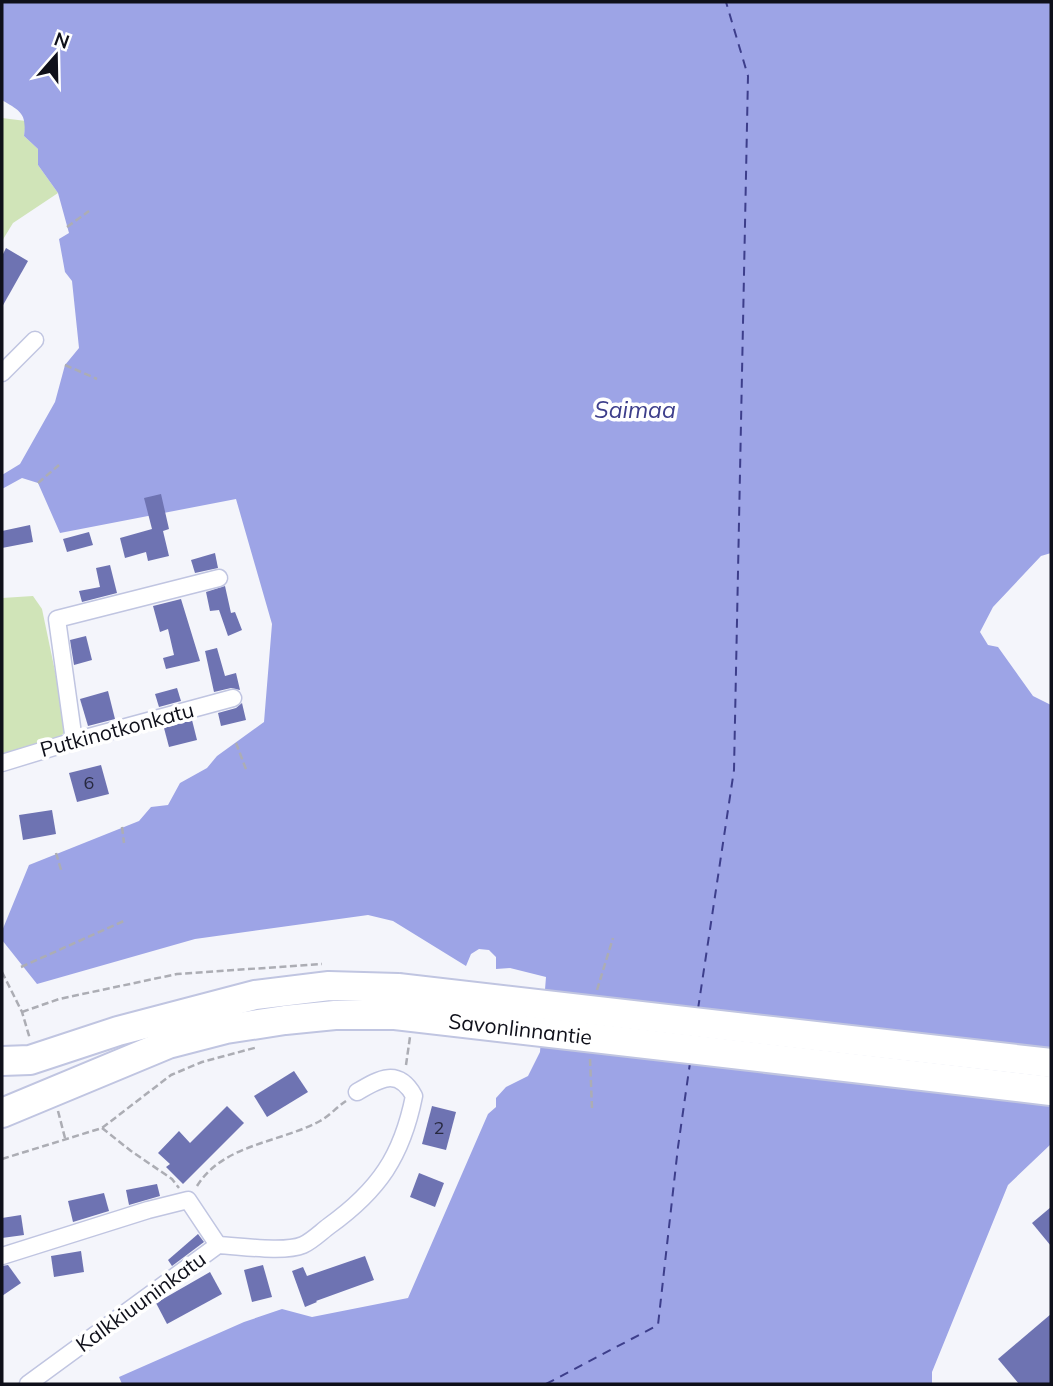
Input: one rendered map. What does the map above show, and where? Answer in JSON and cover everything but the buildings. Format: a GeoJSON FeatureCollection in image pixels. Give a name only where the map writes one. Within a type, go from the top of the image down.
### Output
{"type":"FeatureCollection","features":[{"type":"Feature","properties":{"kind":"highway","name":"Savonlinnantie"},"geometry":{"type":"LineString","coordinates":[[2,1061],[30,1060],[118,1031],[255,995],[329,986],[401,1012],[1051,1091]]}},
{"type":"Feature","properties":{"kind":"highway","name":"Savonlinnantie"},"geometry":{"type":"LineString","coordinates":[[2,1113],[168,1044],[226,1029],[335,1015],[401,1012],[1051,1063]]}},
{"type":"Feature","properties":{"kind":"street"},"geometry":{"type":"LineString","coordinates":[[2,373],[35,340]]}},
{"type":"Feature","properties":{"kind":"street"},"geometry":{"type":"LineString","coordinates":[[74,741],[57,619],[219,578]]}},
{"type":"Feature","properties":{"kind":"street","name":"Putkinotkonkatu"},"geometry":{"type":"LineString","coordinates":[[2,763],[233,698]]}},
{"type":"Feature","properties":{"kind":"street"},"geometry":{"type":"LineString","coordinates":[[357,1093],[379,1080],[391,1077],[403,1082]]}},
{"type":"Feature","properties":{"kind":"street","name":"Kalkkiuuninkatu"},"geometry":{"type":"LineString","coordinates":[[28,1384],[218,1245],[279,1249],[303,1245],[344,1215],[376,1186],[398,1148],[414,1096],[403,1082]]}},
{"type":"Feature","properties":{"kind":"street"},"geometry":{"type":"LineString","coordinates":[[2,1256],[188,1200],[218,1245]]}},
{"type":"Feature","properties":{"kind":"path"},"geometry":{"type":"LineString","coordinates":[[67,227],[89,211]]}},
{"type":"Feature","properties":{"kind":"path"},"geometry":{"type":"LineString","coordinates":[[65,365],[97,379]]}},
{"type":"Feature","properties":{"kind":"path"},"geometry":{"type":"LineString","coordinates":[[38,483],[59,465]]}},
{"type":"Feature","properties":{"kind":"path"},"geometry":{"type":"LineString","coordinates":[[236,743],[247,772]]}},
{"type":"Feature","properties":{"kind":"path"},"geometry":{"type":"LineString","coordinates":[[122,827],[124,843]]}},
{"type":"Feature","properties":{"kind":"path"},"geometry":{"type":"LineString","coordinates":[[56,852],[62,873]]}},
{"type":"Feature","properties":{"kind":"path"},"geometry":{"type":"LineString","coordinates":[[21,967],[126,920]]}},
{"type":"Feature","properties":{"kind":"path"},"geometry":{"type":"LineString","coordinates":[[22,1012],[59,999],[177,974],[326,964]]}},
{"type":"Feature","properties":{"kind":"path"},"geometry":{"type":"LineString","coordinates":[[2,972],[22,1012],[30,1039]]}},
{"type":"Feature","properties":{"kind":"path"},"geometry":{"type":"LineString","coordinates":[[401,1012],[403,1082]]}},
{"type":"Feature","properties":{"kind":"path"},"geometry":{"type":"LineString","coordinates":[[2,1158],[102,1128],[171,1075],[202,1062],[263,1046]]}},
{"type":"Feature","properties":{"kind":"path"},"geometry":{"type":"LineString","coordinates":[[102,1128],[172,1179],[188,1200],[204,1175],[234,1153],[320,1121],[357,1093]]}},
{"type":"Feature","properties":{"kind":"path"},"geometry":{"type":"LineString","coordinates":[[57,1107],[65,1138]]}},
{"type":"Feature","properties":{"kind":"green space"},"geometry":{"type":"Polygon","coordinates":[[[2,118],[26,121],[24,136],[38,149],[38,165],[58,193],[13,223],[2,241],[2,118]]]}},
{"type":"Feature","properties":{"kind":"green space"},"geometry":{"type":"Polygon","coordinates":[[[33,596],[42,609],[65,719],[65,732],[52,744],[2,756],[2,598],[33,596]]]}},
{"type":"Feature","properties":{"kind":"water","name":"Saimaa"},"geometry":{"type":"Polygon","coordinates":[[[2,2],[1051,2],[1051,553],[1041,556],[993,607],[980,632],[988,645],[998,647],[1033,696],[1051,705],[1051,1144],[1008,1185],[932,1372],[932,1384],[122,1384],[119,1377],[244,1322],[282,1309],[312,1317],[408,1298],[488,1114],[496,1107],[496,1098],[506,1087],[528,1076],[540,1052],[546,977],[510,968],[496,969],[496,957],[489,950],[479,949],[471,954],[466,966],[393,921],[368,915],[195,939],[37,984],[2,940],[2,931],[29,865],[139,821],[151,807],[168,805],[180,783],[207,768],[217,756],[264,722],[272,624],[236,499],[60,533],[38,483],[22,478],[2,489],[2,475],[20,464],[55,402],[65,365],[79,348],[72,281],[65,272],[59,239],[69,233],[58,193],[38,165],[38,149],[24,136],[23,117],[2,100],[2,2]]]}},
{"type":"Feature","properties":{"kind":"ferry route"},"geometry":{"type":"LineString","coordinates":[[698,1009],[734,770],[748,76],[726,2]]}},
{"type":"Feature","properties":{"kind":"ferry route"},"geometry":{"type":"LineString","coordinates":[[546,1384],[658,1325],[690,1063]]}}]}
